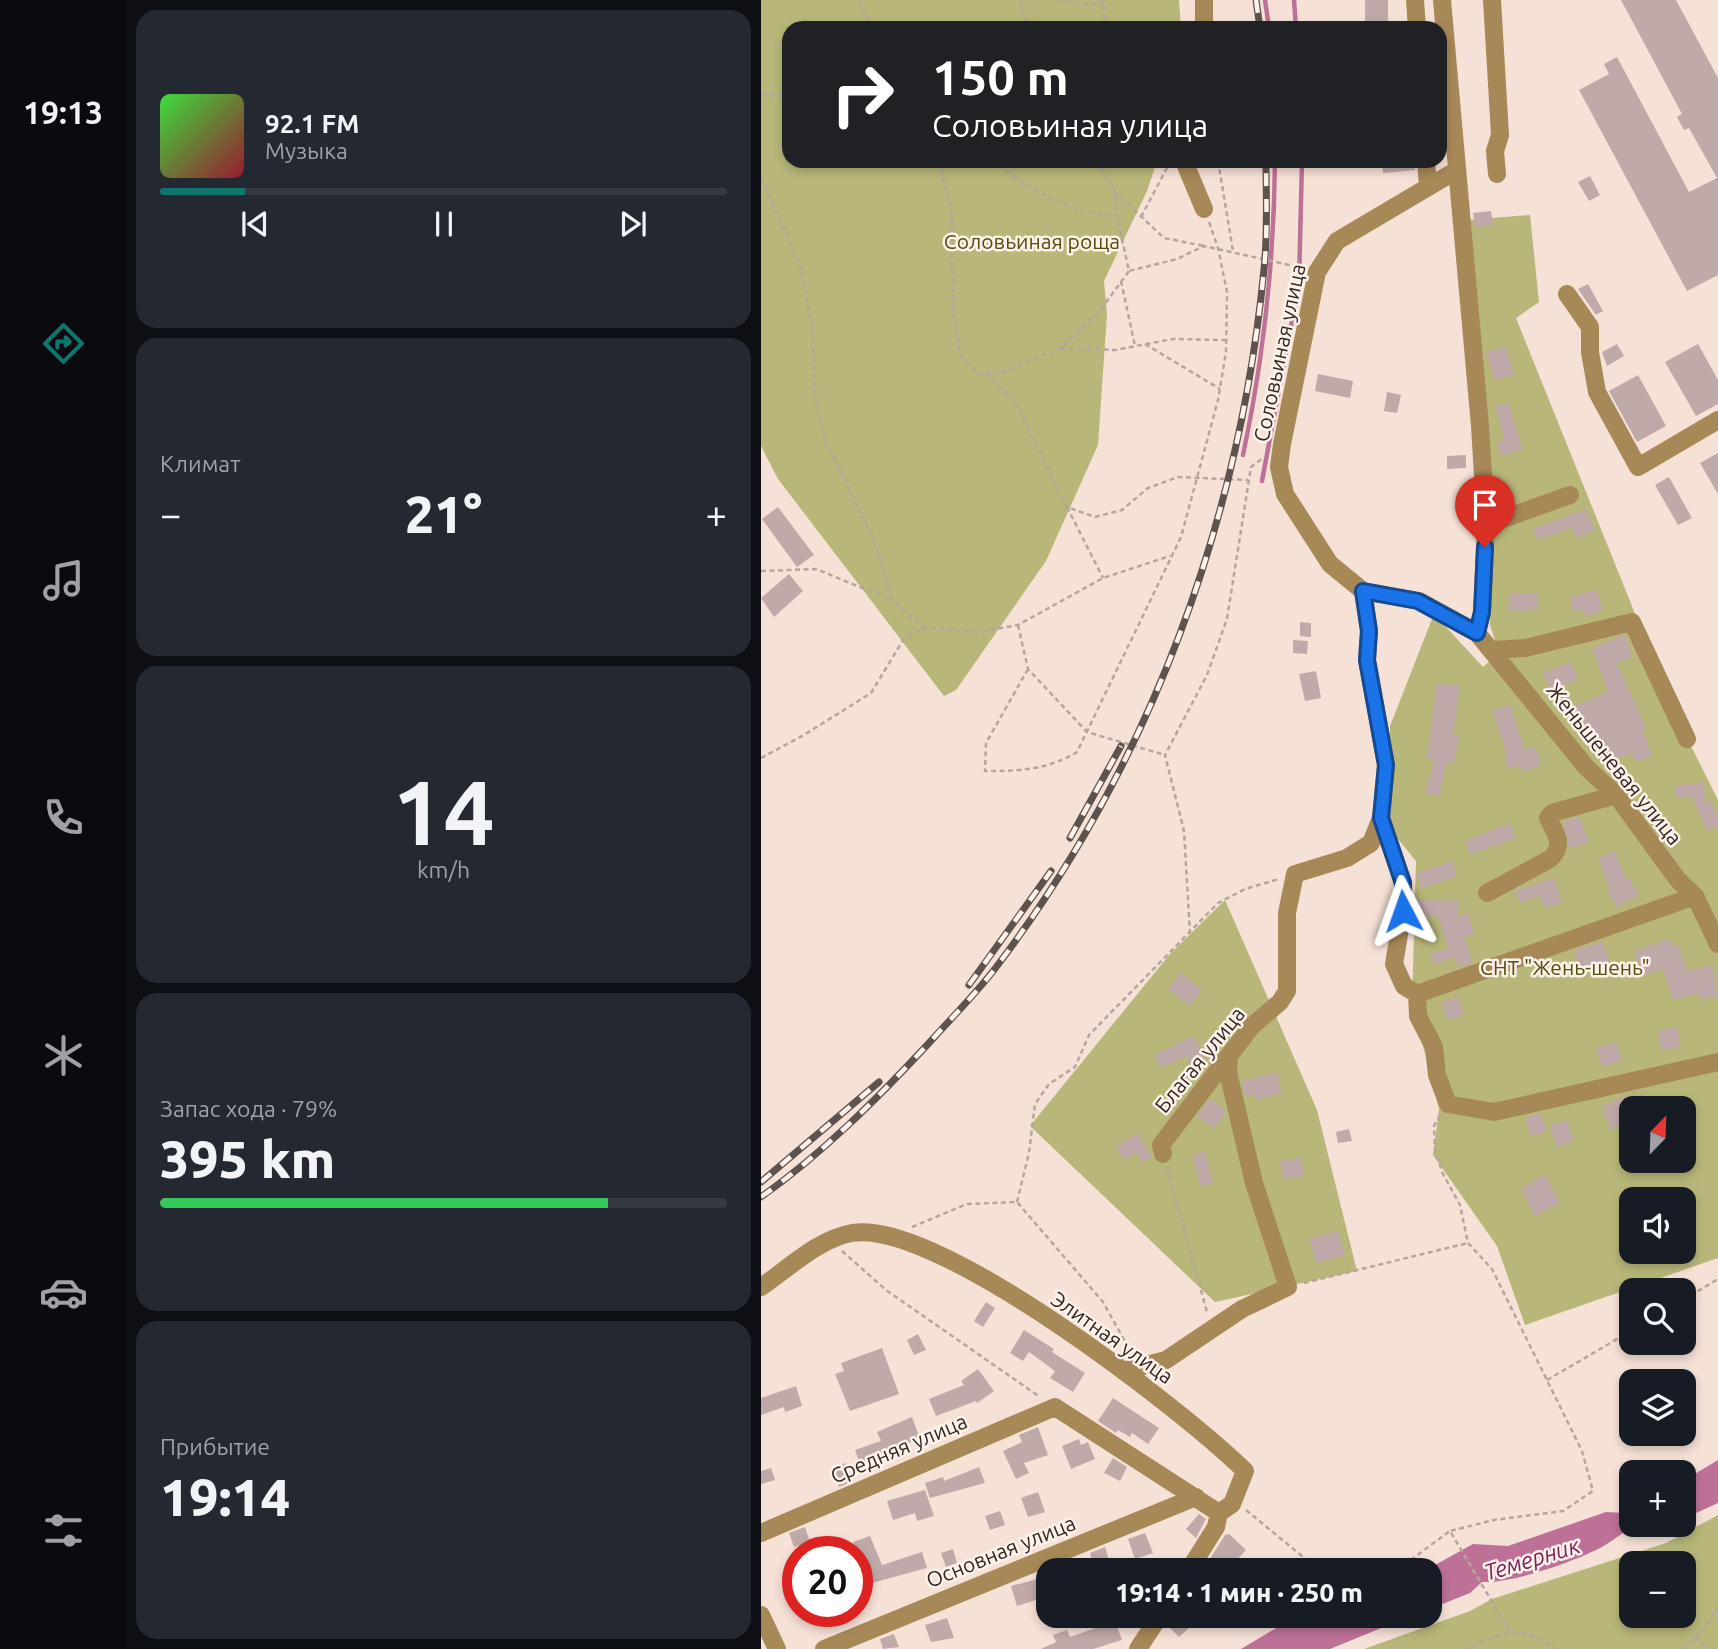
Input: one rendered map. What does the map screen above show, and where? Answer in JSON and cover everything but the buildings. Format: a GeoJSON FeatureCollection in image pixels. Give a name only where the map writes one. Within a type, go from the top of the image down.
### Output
{"type":"FeatureCollection","features":[{"type":"Feature","properties":{"kind":"street"},"geometry":{"type":"LineString","coordinates":[[1204,0],[1204,21]]}},
{"type":"Feature","properties":{"kind":"street"},"geometry":{"type":"LineString","coordinates":[[1415,0],[1416,21]]}},
{"type":"Feature","properties":{"kind":"street"},"geometry":{"type":"LineString","coordinates":[[1442,0],[1444,21]]}},
{"type":"Feature","properties":{"kind":"street"},"geometry":{"type":"LineString","coordinates":[[1492,0],[1500,135],[1495,151],[1497,174]]}},
{"type":"Feature","properties":{"kind":"street"},"geometry":{"type":"LineString","coordinates":[[1447,57],[1486,525],[1482,612],[1477,633]]}},
{"type":"Feature","properties":{"kind":"street"},"geometry":{"type":"LineString","coordinates":[[1187,168],[1204,209]]}},
{"type":"Feature","properties":{"kind":"street"},"geometry":{"type":"LineString","coordinates":[[1427,168],[1428,187]]}},
{"type":"Feature","properties":{"kind":"street","name":"Соловьиная улица"},"geometry":{"type":"LineString","coordinates":[[1457,170],[1337,241],[1317,272],[1280,467],[1285,494],[1330,564],[1363,591],[1418,601],[1477,633],[1493,650]]}},
{"type":"Feature","properties":{"kind":"street"},"geometry":{"type":"LineString","coordinates":[[1567,294],[1589,327],[1597,392],[1638,467],[1718,420]]}},
{"type":"Feature","properties":{"kind":"street"},"geometry":{"type":"LineString","coordinates":[[1486,525],[1570,495]]}},
{"type":"Feature","properties":{"kind":"street"},"geometry":{"type":"LineString","coordinates":[[1295,874],[1347,858],[1371,843],[1381,818],[1386,765],[1367,660],[1369,631],[1363,591]]}},
{"type":"Feature","properties":{"kind":"street"},"geometry":{"type":"LineString","coordinates":[[1493,650],[1525,648],[1632,622],[1687,739]]}},
{"type":"Feature","properties":{"kind":"street","name":"Женьшеневая улица"},"geometry":{"type":"LineString","coordinates":[[1493,650],[1586,767],[1616,795],[1678,880],[1695,896],[1718,944]]}},
{"type":"Feature","properties":{"kind":"street"},"geometry":{"type":"LineString","coordinates":[[1487,893],[1558,851],[1560,844],[1548,818],[1552,813],[1616,795]]}},
{"type":"Feature","properties":{"kind":"street"},"geometry":{"type":"LineString","coordinates":[[1381,818],[1403,883],[1403,911],[1394,964],[1404,986],[1417,993],[1695,896]]}},
{"type":"Feature","properties":{"kind":"street","name":"Благая улица"},"geometry":{"type":"LineString","coordinates":[[1163,1154],[1161,1145],[1251,1027],[1280,1002],[1287,991],[1287,913],[1295,874]]}},
{"type":"Feature","properties":{"kind":"street"},"geometry":{"type":"LineString","coordinates":[[1417,993],[1418,1016],[1434,1047],[1437,1075],[1448,1104],[1494,1112],[1718,1062]]}},
{"type":"Feature","properties":{"kind":"street"},"geometry":{"type":"LineString","coordinates":[[1130,1368],[1166,1360],[1242,1309],[1288,1287],[1254,1183],[1228,1072],[1229,1059]]}},
{"type":"Feature","properties":{"kind":"street","name":"Элитная улица"},"geometry":{"type":"LineString","coordinates":[[829,1240],[853,1232],[889,1237],[942,1255],[994,1282],[1130,1368],[1245,1471],[1226,1508]]}},
{"type":"Feature","properties":{"kind":"street"},"geometry":{"type":"LineString","coordinates":[[761,1287],[829,1240]]}},
{"type":"Feature","properties":{"kind":"street"},"geometry":{"type":"LineString","coordinates":[[1055,1407],[1196,1497],[1226,1508],[1197,1558]]}},
{"type":"Feature","properties":{"kind":"street","name":"Средняя улица"},"geometry":{"type":"LineString","coordinates":[[761,1533],[1055,1407]]}},
{"type":"Feature","properties":{"kind":"street","name":"Основная улица"},"geometry":{"type":"LineString","coordinates":[[824,1649],[1196,1497]]}},
{"type":"Feature","properties":{"kind":"street"},"geometry":{"type":"LineString","coordinates":[[761,1615],[777,1649]]}},
{"type":"Feature","properties":{"kind":"street"},"geometry":{"type":"LineString","coordinates":[[1138,1649],[1152,1628]]}},
{"type":"Feature","properties":{"kind":"path"},"geometry":{"type":"LineString","coordinates":[[859,0],[870,21]]}},
{"type":"Feature","properties":{"kind":"path"},"geometry":{"type":"LineString","coordinates":[[1020,0],[1026,21]]}},
{"type":"Feature","properties":{"kind":"path"},"geometry":{"type":"LineString","coordinates":[[1057,0],[1091,5],[1106,1],[1105,21]]}},
{"type":"Feature","properties":{"kind":"path"},"geometry":{"type":"LineString","coordinates":[[761,94],[782,96]]}},
{"type":"Feature","properties":{"kind":"path"},"geometry":{"type":"LineString","coordinates":[[941,168],[951,211],[954,318],[961,354],[977,374],[1001,373],[1061,348],[1099,312],[1129,271],[1177,259],[1204,246]]}},
{"type":"Feature","properties":{"kind":"path"},"geometry":{"type":"LineString","coordinates":[[1002,168],[1039,193],[1085,214],[1117,216]]}},
{"type":"Feature","properties":{"kind":"path"},"geometry":{"type":"LineString","coordinates":[[1141,218],[1167,168]]}},
{"type":"Feature","properties":{"kind":"path"},"geometry":{"type":"LineString","coordinates":[[1219,168],[1233,251]]}},
{"type":"Feature","properties":{"kind":"path"},"geometry":{"type":"LineString","coordinates":[[1103,169],[1115,192],[1164,238],[1233,251],[1317,272]]}},
{"type":"Feature","properties":{"kind":"path"},"geometry":{"type":"LineString","coordinates":[[761,178],[800,264],[812,325],[815,396],[827,443],[875,541],[892,600]]}},
{"type":"Feature","properties":{"kind":"path"},"geometry":{"type":"LineString","coordinates":[[1115,192],[1117,216],[1129,271]]}},
{"type":"Feature","properties":{"kind":"path"},"geometry":{"type":"LineString","coordinates":[[1028,669],[986,743],[985,771],[1027,771],[1059,763],[1077,752],[1172,555],[1191,506],[1196,476],[1220,389],[1226,340],[1227,292],[1218,248],[1204,209]]}},
{"type":"Feature","properties":{"kind":"path"},"geometry":{"type":"LineString","coordinates":[[1121,281],[1135,346]]}},
{"type":"Feature","properties":{"kind":"path"},"geometry":{"type":"LineString","coordinates":[[1061,348],[1115,350],[1173,339],[1226,340]]}},
{"type":"Feature","properties":{"kind":"path"},"geometry":{"type":"LineString","coordinates":[[1145,344],[1220,389]]}},
{"type":"Feature","properties":{"kind":"path"},"geometry":{"type":"LineString","coordinates":[[987,373],[1016,404],[1103,579]]}},
{"type":"Feature","properties":{"kind":"path"},"geometry":{"type":"LineString","coordinates":[[1190,934],[1184,831],[1165,755],[1207,675],[1227,619],[1251,467],[1283,444]]}},
{"type":"Feature","properties":{"kind":"path"},"geometry":{"type":"LineString","coordinates":[[1067,507],[1095,517],[1122,510],[1148,488],[1178,477],[1248,480]]}},
{"type":"Feature","properties":{"kind":"path"},"geometry":{"type":"LineString","coordinates":[[761,758],[871,694],[905,638],[925,628],[979,632],[1018,625],[1103,579],[1172,555]]}},
{"type":"Feature","properties":{"kind":"path"},"geometry":{"type":"LineString","coordinates":[[761,571],[816,569],[892,600],[925,628]]}},
{"type":"Feature","properties":{"kind":"path"},"geometry":{"type":"LineString","coordinates":[[1018,625],[1028,669],[1087,732],[1165,755]]}},
{"type":"Feature","properties":{"kind":"path"},"geometry":{"type":"LineString","coordinates":[[1017,1202],[1029,1153],[1035,1104],[1049,1084],[1075,1067],[1089,1035],[1218,904],[1245,889],[1295,874]]}},
{"type":"Feature","properties":{"kind":"path"},"geometry":{"type":"LineString","coordinates":[[1413,1558],[1450,1531],[1494,1520],[1563,1511],[1593,1490],[1582,1451],[1492,1269],[1467,1243],[1460,1205],[1442,1172],[1435,1149],[1434,1126],[1448,1104]]}},
{"type":"Feature","properties":{"kind":"path"},"geometry":{"type":"LineString","coordinates":[[1163,1154],[1212,1329]]}},
{"type":"Feature","properties":{"kind":"path"},"geometry":{"type":"LineString","coordinates":[[889,1237],[967,1204],[1017,1202]]}},
{"type":"Feature","properties":{"kind":"path"},"geometry":{"type":"LineString","coordinates":[[1017,1202],[1103,1302],[1130,1368]]}},
{"type":"Feature","properties":{"kind":"path"},"geometry":{"type":"LineString","coordinates":[[829,1240],[886,1290],[1055,1407]]}},
{"type":"Feature","properties":{"kind":"path"},"geometry":{"type":"LineString","coordinates":[[1288,1287],[1467,1243]]}},
{"type":"Feature","properties":{"kind":"path"},"geometry":{"type":"LineString","coordinates":[[1696,1292],[1718,1279]]}},
{"type":"Feature","properties":{"kind":"path"},"geometry":{"type":"LineString","coordinates":[[1547,1380],[1619,1338]]}},
{"type":"Feature","properties":{"kind":"path"},"geometry":{"type":"LineString","coordinates":[[1226,1508],[1251,1512],[1305,1558]]}},
{"type":"Feature","properties":{"kind":"path"},"geometry":{"type":"LineString","coordinates":[[1450,1531],[1458,1550],[1510,1632]]}},
{"type":"Feature","properties":{"kind":"path"},"geometry":{"type":"LineString","coordinates":[[1682,1649],[1697,1637],[1718,1607]]}},
{"type":"Feature","properties":{"kind":"path"},"geometry":{"type":"LineString","coordinates":[[1465,1649],[1510,1632],[1535,1636],[1555,1649]]}},
{"type":"Feature","properties":{"kind":"path"},"geometry":{"type":"LineString","coordinates":[[1697,1637],[1706,1649]]}},
{"type":"Feature","properties":{"kind":"green space","name":"Соловьиная роща"},"geometry":{"type":"Polygon","coordinates":[[[761,0],[1179,0],[1180,21],[782,21],[782,168],[1155,168],[1147,191],[1104,281],[1107,314],[1098,445],[1046,561],[956,690],[944,696],[778,479],[761,446],[761,0]]]}},
{"type":"Feature","properties":{"kind":"green space","name":"СНТ \"Жень-шень\""},"geometry":{"type":"Polygon","coordinates":[[[1530,215],[1539,302],[1516,318],[1677,718],[1718,800],[1718,1258],[1660,1278],[1619,1278],[1619,1292],[1525,1325],[1497,1246],[1433,1155],[1439,1109],[1412,1003],[1416,861],[1388,827],[1390,726],[1434,614],[1483,667],[1499,653],[1490,625],[1485,426],[1454,221],[1530,215]]]}},
{"type":"Feature","properties":{"kind":"green space"},"geometry":{"type":"Polygon","coordinates":[[[1225,900],[1317,1110],[1357,1271],[1215,1302],[1030,1126],[1170,954],[1225,900]]]}},
{"type":"Feature","properties":{"kind":"green space"},"geometry":{"type":"Polygon","coordinates":[[[1718,1515],[1718,1649],[1364,1649],[1423,1628],[1442,1628],[1442,1621],[1470,1611],[1492,1599],[1619,1558],[1619,1628],[1696,1628],[1696,1551],[1641,1551],[1677,1537],[1696,1537],[1696,1527],[1718,1515]]]}},
{"type":"Feature","properties":{"kind":"water"},"geometry":{"type":"Polygon","coordinates":[[[1718,1460],[1718,1503],[1696,1513],[1696,1473],[1718,1460]]]}},
{"type":"Feature","properties":{"kind":"water","name":"Темерник"},"geometry":{"type":"Polygon","coordinates":[[[1606,1512],[1619,1513],[1619,1535],[1602,1547],[1543,1570],[1494,1582],[1482,1582],[1470,1593],[1442,1604],[1442,1561],[1473,1544],[1508,1546],[1606,1512]]]}},
{"type":"Feature","properties":{"kind":"water"},"geometry":{"type":"Polygon","coordinates":[[[1276,1628],[1381,1628],[1330,1649],[1241,1649],[1276,1628]]]}},
{"type":"Feature","properties":{"kind":"waterway"},"geometry":{"type":"LineString","coordinates":[[1265,0],[1268,21]]}},
{"type":"Feature","properties":{"kind":"waterway"},"geometry":{"type":"LineString","coordinates":[[1294,0],[1296,21]]}},
{"type":"Feature","properties":{"kind":"waterway"},"geometry":{"type":"LineString","coordinates":[[1243,455],[1267,309],[1275,168]]}},
{"type":"Feature","properties":{"kind":"waterway"},"geometry":{"type":"LineString","coordinates":[[1262,481],[1299,283],[1302,168]]}},
{"type":"Feature","properties":{"kind":"railway"},"geometry":{"type":"LineString","coordinates":[[1256,0],[1259,21]]}},
{"type":"Feature","properties":{"kind":"railway"},"geometry":{"type":"LineString","coordinates":[[761,1197],[828,1144],[869,1105],[992,973],[1054,884],[1102,804],[1144,720],[1180,634],[1210,545],[1234,454],[1252,362],[1264,269],[1266,168]]}},
{"type":"Feature","properties":{"kind":"railway"},"geometry":{"type":"LineString","coordinates":[[1070,838],[1121,746]]}},
{"type":"Feature","properties":{"kind":"railway"},"geometry":{"type":"LineString","coordinates":[[969,985],[1051,871]]}},
{"type":"Feature","properties":{"kind":"railway"},"geometry":{"type":"LineString","coordinates":[[761,1182],[879,1082]]}},
{"type":"Feature","properties":{"kind":"route"},"geometry":{"type":"LineString","coordinates":[[1403,911],[1403,883],[1381,818],[1386,765],[1367,660],[1369,631],[1363,591],[1418,601],[1477,633],[1482,612],[1485,547]]}}]}
